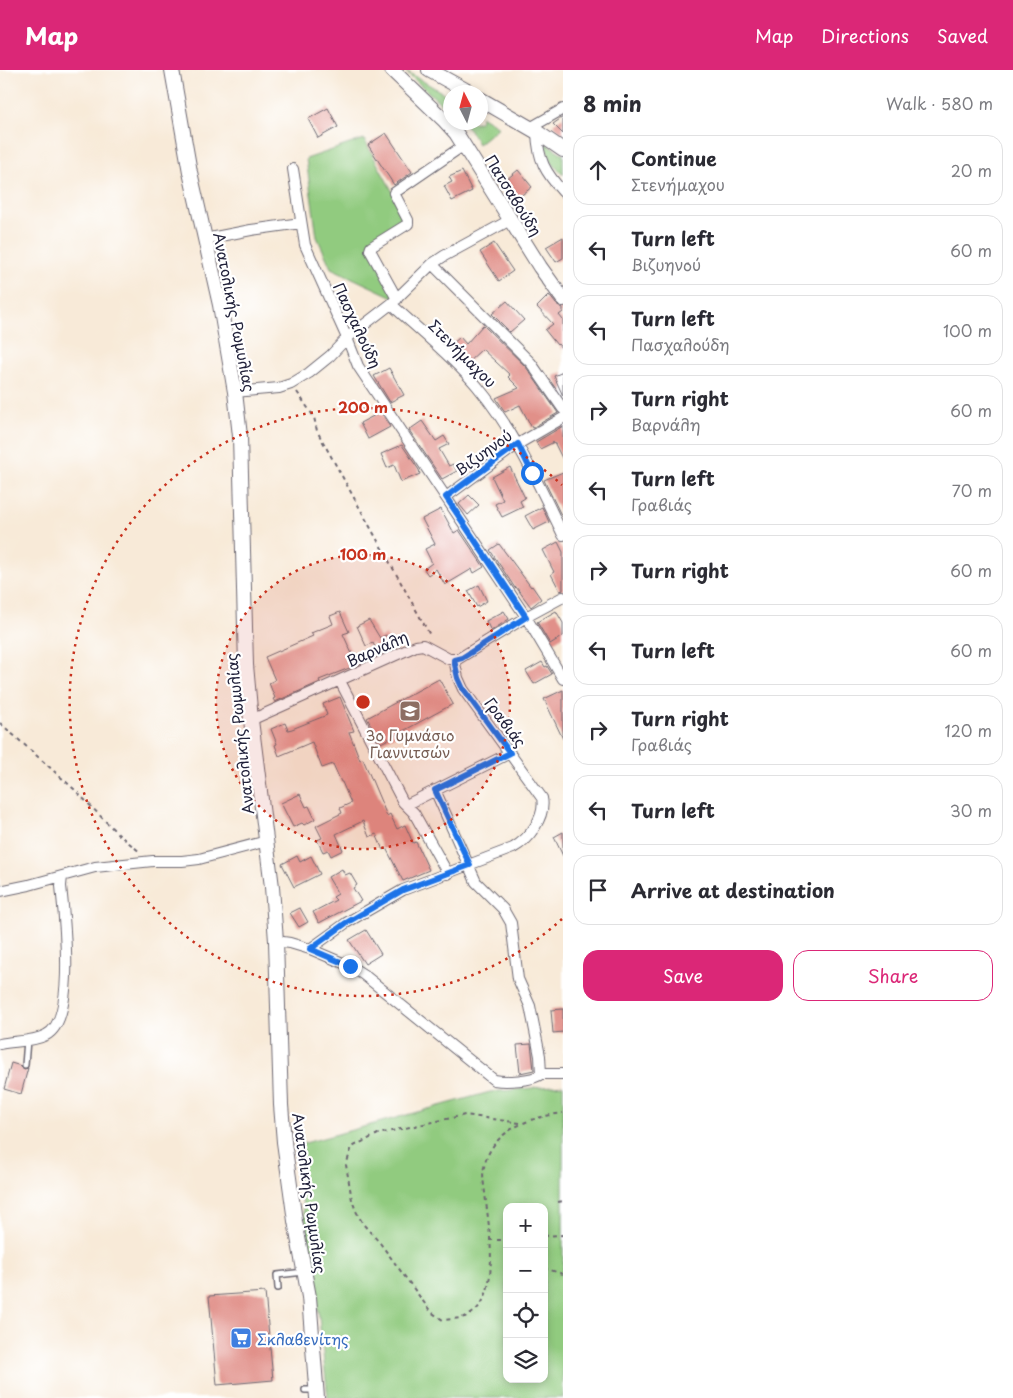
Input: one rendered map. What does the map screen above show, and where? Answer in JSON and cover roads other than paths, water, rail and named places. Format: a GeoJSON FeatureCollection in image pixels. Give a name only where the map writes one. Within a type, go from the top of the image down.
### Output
{"type":"FeatureCollection","features":[{"type":"Feature","properties":{"kind":"street","name":"Ανατολικής Ρωμυλίας"},"geometry":{"type":"LineString","coordinates":[[172,70],[190,172],[224,323],[236,392],[240,436],[246,665],[251,720],[267,841],[276,942],[281,1105],[284,1142],[294,1221],[305,1272],[313,1333],[313,1393]]}},
{"type":"Feature","properties":{"kind":"street","name":"Πατσαβούδη"},"geometry":{"type":"LineString","coordinates":[[392,70],[445,120],[464,145],[510,220],[563,299]]}},
{"type":"Feature","properties":{"kind":"street"},"geometry":{"type":"LineString","coordinates":[[430,70],[457,85]]}},
{"type":"Feature","properties":{"kind":"street"},"geometry":{"type":"LineString","coordinates":[[488,104],[534,130],[563,150]]}},
{"type":"Feature","properties":{"kind":"street"},"geometry":{"type":"LineString","coordinates":[[534,130],[563,110]]}},
{"type":"Feature","properties":{"kind":"street"},"geometry":{"type":"LineString","coordinates":[[534,130],[540,157],[549,176],[563,192]]}},
{"type":"Feature","properties":{"kind":"street","name":"Στενήμαχου"},"geometry":{"type":"LineString","coordinates":[[464,145],[394,193],[408,220],[408,224],[370,250],[394,302],[474,382],[518,444],[563,535]]}},
{"type":"Feature","properties":{"kind":"street","name":"Πασχαλούδη"},"geometry":{"type":"LineString","coordinates":[[293,169],[301,223],[308,251],[358,366],[526,617],[563,678]]}},
{"type":"Feature","properties":{"kind":"street"},"geometry":{"type":"LineString","coordinates":[[236,392],[267,390],[290,384],[330,356],[347,338],[394,302],[432,264],[510,220]]}},
{"type":"Feature","properties":{"kind":"street"},"geometry":{"type":"LineString","coordinates":[[205,239],[301,223]]}},
{"type":"Feature","properties":{"kind":"street"},"geometry":{"type":"LineString","coordinates":[[432,264],[532,363],[563,408]]}},
{"type":"Feature","properties":{"kind":"street","name":"Βιζυηνού"},"geometry":{"type":"LineString","coordinates":[[446,497],[518,444],[563,418]]}},
{"type":"Feature","properties":{"kind":"street"},"geometry":{"type":"LineString","coordinates":[[454,660],[462,658],[526,617],[563,597]]}},
{"type":"Feature","properties":{"kind":"street","name":"Βαρνάλη"},"geometry":{"type":"LineString","coordinates":[[251,720],[420,645],[454,660]]}},
{"type":"Feature","properties":{"kind":"street","name":"Γραβιάς"},"geometry":{"type":"LineString","coordinates":[[310,949],[346,923],[389,898],[416,885],[448,874],[520,844],[543,811],[542,798],[538,791],[463,689],[458,678],[454,660]]}},
{"type":"Feature","properties":{"kind":"street"},"geometry":{"type":"LineString","coordinates":[[340,681],[391,781],[406,805],[414,813],[448,874]]}},
{"type":"Feature","properties":{"kind":"street"},"geometry":{"type":"LineString","coordinates":[[406,805],[510,753]]}},
{"type":"Feature","properties":{"kind":"street"},"geometry":{"type":"LineString","coordinates":[[435,790],[476,882],[503,909],[511,922],[518,979],[530,1006],[540,1056],[541,1074]]}},
{"type":"Feature","properties":{"kind":"street"},"geometry":{"type":"LineString","coordinates":[[0,891],[29,886],[96,867],[153,861],[199,859],[267,841]]}},
{"type":"Feature","properties":{"kind":"street"},"geometry":{"type":"LineString","coordinates":[[0,1044],[46,1035],[54,1029],[63,998],[67,944],[61,886],[62,876]]}},
{"type":"Feature","properties":{"kind":"street"},"geometry":{"type":"LineString","coordinates":[[276,942],[290,943],[310,949],[350,966],[364,975],[494,1080],[536,1078],[541,1074],[563,1074]]}},
{"type":"Feature","properties":{"kind":"lane"},"geometry":{"type":"LineString","coordinates":[[25,1065],[27,1040]]}},
{"type":"Feature","properties":{"kind":"lane"},"geometry":{"type":"LineString","coordinates":[[278,1288],[277,1275],[305,1272]]}},
{"type":"Feature","properties":{"kind":"place","name":"3ο Γυμνάσιο Γιαννιτσών"},"geometry":{"type":"Point","coordinates":[410,711]}},
{"type":"Feature","properties":{"kind":"place","name":"Σκλαβενίτης"},"geometry":{"type":"Point","coordinates":[241,1338]}}]}
